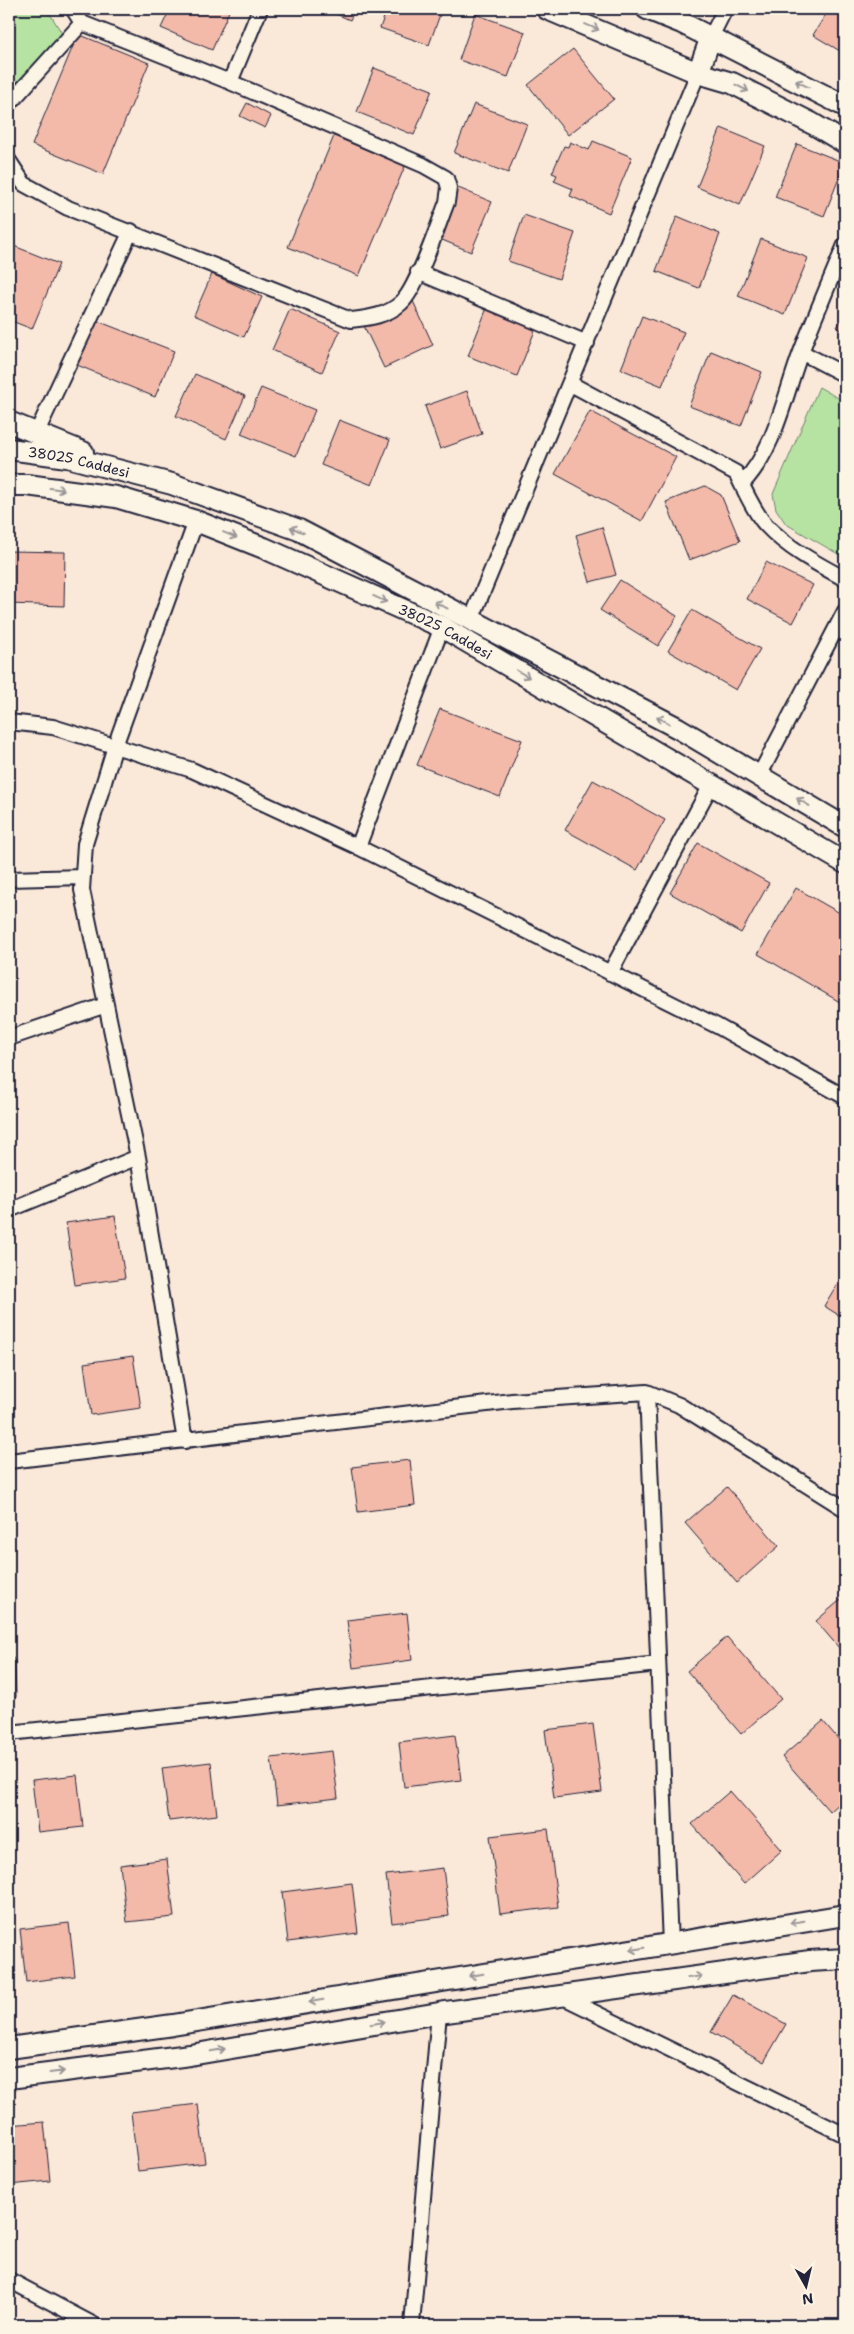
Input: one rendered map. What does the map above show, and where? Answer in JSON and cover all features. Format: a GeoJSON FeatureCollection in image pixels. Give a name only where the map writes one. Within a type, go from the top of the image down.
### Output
{"type":"FeatureCollection","features":[{"type":"Feature","properties":{"kind":"street"},"geometry":{"type":"LineString","coordinates":[[9,161],[24,184],[68,208],[350,320],[367,318],[387,312],[401,303],[411,289],[447,202],[449,188],[446,178],[422,165],[230,82],[82,23],[73,9]]}},
{"type":"Feature","properties":{"kind":"street"},"geometry":{"type":"LineString","coordinates":[[230,82],[260,9]]}},
{"type":"Feature","properties":{"kind":"street"},"geometry":{"type":"LineString","coordinates":[[547,9],[698,73],[732,83],[813,124],[845,143]]}},
{"type":"Feature","properties":{"kind":"street"},"geometry":{"type":"LineString","coordinates":[[647,9],[711,37],[845,106]]}},
{"type":"Feature","properties":{"kind":"street"},"geometry":{"type":"LineString","coordinates":[[471,620],[571,384],[724,9]]}},
{"type":"Feature","properties":{"kind":"street"},"geometry":{"type":"LineString","coordinates":[[9,104],[82,23]]}},
{"type":"Feature","properties":{"kind":"street"},"geometry":{"type":"LineString","coordinates":[[37,432],[131,232]]}},
{"type":"Feature","properties":{"kind":"street"},"geometry":{"type":"LineString","coordinates":[[742,484],[755,470],[770,444],[801,352],[845,245]]}},
{"type":"Feature","properties":{"kind":"street"},"geometry":{"type":"LineString","coordinates":[[418,272],[587,343]]}},
{"type":"Feature","properties":{"kind":"street"},"geometry":{"type":"LineString","coordinates":[[801,352],[845,375]]}},
{"type":"Feature","properties":{"kind":"street"},"geometry":{"type":"LineString","coordinates":[[571,384],[736,473],[765,524],[806,558],[845,579]]}},
{"type":"Feature","properties":{"kind":"street"},"geometry":{"type":"LineString","coordinates":[[9,422],[135,474]]}},
{"type":"Feature","properties":{"kind":"street","name":"38025 Caddesi"},"geometry":{"type":"LineString","coordinates":[[9,449],[67,457],[172,484],[299,530],[678,728],[845,827]]}},
{"type":"Feature","properties":{"kind":"street","name":"38025 Caddesi"},"geometry":{"type":"LineString","coordinates":[[9,485],[27,485],[116,497],[196,521],[272,552],[442,627],[845,863]]}},
{"type":"Feature","properties":{"kind":"street"},"geometry":{"type":"LineString","coordinates":[[185,1441],[138,1157],[82,890],[84,844],[115,746],[196,521]]}},
{"type":"Feature","properties":{"kind":"street"},"geometry":{"type":"LineString","coordinates":[[759,776],[845,611]]}},
{"type":"Feature","properties":{"kind":"street"},"geometry":{"type":"LineString","coordinates":[[358,847],[442,627]]}},
{"type":"Feature","properties":{"kind":"street"},"geometry":{"type":"LineString","coordinates":[[9,722],[53,727],[192,770],[358,847],[717,1026],[845,1097]]}},
{"type":"Feature","properties":{"kind":"street"},"geometry":{"type":"LineString","coordinates":[[610,973],[711,785]]}},
{"type":"Feature","properties":{"kind":"street"},"geometry":{"type":"LineString","coordinates":[[9,879],[83,877]]}},
{"type":"Feature","properties":{"kind":"street"},"geometry":{"type":"LineString","coordinates":[[9,1038],[106,1005]]}},
{"type":"Feature","properties":{"kind":"street"},"geometry":{"type":"LineString","coordinates":[[9,1210],[138,1157]]}},
{"type":"Feature","properties":{"kind":"street"},"geometry":{"type":"LineString","coordinates":[[647,1392],[670,1944]]}},
{"type":"Feature","properties":{"kind":"street"},"geometry":{"type":"LineString","coordinates":[[9,1461],[512,1401],[647,1392],[679,1405],[845,1510]]}},
{"type":"Feature","properties":{"kind":"street"},"geometry":{"type":"LineString","coordinates":[[9,1733],[658,1664]]}},
{"type":"Feature","properties":{"kind":"street"},"geometry":{"type":"LineString","coordinates":[[9,2048],[173,2025],[845,1915]]}},
{"type":"Feature","properties":{"kind":"street"},"geometry":{"type":"LineString","coordinates":[[9,2078],[190,2055],[439,2013],[810,1961],[845,1959]]}},
{"type":"Feature","properties":{"kind":"street"},"geometry":{"type":"LineString","coordinates":[[560,1996],[845,2135]]}},
{"type":"Feature","properties":{"kind":"street"},"geometry":{"type":"LineString","coordinates":[[412,2325],[439,2013]]}},
{"type":"Feature","properties":{"kind":"street"},"geometry":{"type":"LineString","coordinates":[[9,2280],[94,2325]]}},
{"type":"Feature","properties":{"kind":"green space"},"geometry":{"type":"Polygon","coordinates":[[[9,9],[47,9],[63,35],[9,90],[9,9]]]}},
{"type":"Feature","properties":{"kind":"green space"},"geometry":{"type":"Polygon","coordinates":[[[819,387],[845,402],[845,558],[786,524],[776,509],[773,494],[819,387]]]}},
{"type":"Feature","properties":{"kind":"building"},"geometry":{"type":"Polygon","coordinates":[[[170,9],[230,9],[212,50],[161,28],[170,9]]]}},
{"type":"Feature","properties":{"kind":"building"},"geometry":{"type":"Polygon","coordinates":[[[325,9],[355,9],[350,20],[325,9]]]}},
{"type":"Feature","properties":{"kind":"building"},"geometry":{"type":"Polygon","coordinates":[[[387,9],[442,9],[429,45],[380,28],[387,9]]]}},
{"type":"Feature","properties":{"kind":"building"},"geometry":{"type":"Polygon","coordinates":[[[829,9],[845,9],[845,42],[840,51],[813,35],[829,9]]]}},
{"type":"Feature","properties":{"kind":"building"},"geometry":{"type":"Polygon","coordinates":[[[475,14],[525,32],[508,77],[459,60],[475,14]]]}},
{"type":"Feature","properties":{"kind":"building"},"geometry":{"type":"Polygon","coordinates":[[[78,34],[149,63],[103,174],[32,145],[78,34]]]}},
{"type":"Feature","properties":{"kind":"building"},"geometry":{"type":"Polygon","coordinates":[[[573,49],[614,99],[568,135],[528,85],[573,49]]]}},
{"type":"Feature","properties":{"kind":"building"},"geometry":{"type":"Polygon","coordinates":[[[374,68],[432,90],[414,135],[357,112],[374,68]]]}},
{"type":"Feature","properties":{"kind":"building"},"geometry":{"type":"Polygon","coordinates":[[[247,103],[271,116],[265,128],[240,116],[247,103]]]}},
{"type":"Feature","properties":{"kind":"building"},"geometry":{"type":"Polygon","coordinates":[[[474,104],[527,124],[508,173],[454,153],[474,104]]]}},
{"type":"Feature","properties":{"kind":"building"},"geometry":{"type":"Polygon","coordinates":[[[721,128],[765,146],[740,205],[697,187],[721,128]]]}},
{"type":"Feature","properties":{"kind":"building"},"geometry":{"type":"Polygon","coordinates":[[[334,136],[405,166],[359,276],[288,247],[334,136]]]}},
{"type":"Feature","properties":{"kind":"building"},"geometry":{"type":"Polygon","coordinates":[[[593,141],[632,157],[609,213],[570,196],[573,189],[554,181],[557,175],[552,173],[564,146],[568,147],[570,142],[589,150],[593,141]]]}},
{"type":"Feature","properties":{"kind":"building"},"geometry":{"type":"Polygon","coordinates":[[[797,144],[845,163],[824,216],[775,197],[797,144]]]}},
{"type":"Feature","properties":{"kind":"building"},"geometry":{"type":"Polygon","coordinates":[[[456,187],[492,202],[471,252],[435,237],[456,187]]]}},
{"type":"Feature","properties":{"kind":"building"},"geometry":{"type":"Polygon","coordinates":[[[524,215],[575,233],[559,279],[508,261],[524,215]]]}},
{"type":"Feature","properties":{"kind":"building"},"geometry":{"type":"Polygon","coordinates":[[[677,216],[720,234],[699,288],[656,271],[677,216]]]}},
{"type":"Feature","properties":{"kind":"building"},"geometry":{"type":"Polygon","coordinates":[[[761,239],[808,258],[785,315],[738,296],[761,239]]]}},
{"type":"Feature","properties":{"kind":"building"},"geometry":{"type":"Polygon","coordinates":[[[9,244],[59,264],[32,329],[9,320],[9,244]]]}},
{"type":"Feature","properties":{"kind":"building"},"geometry":{"type":"Polygon","coordinates":[[[212,274],[262,297],[244,337],[194,315],[212,274]]]}},
{"type":"Feature","properties":{"kind":"building"},"geometry":{"type":"Polygon","coordinates":[[[413,301],[433,345],[384,368],[363,324],[413,301]]]}},
{"type":"Feature","properties":{"kind":"building"},"geometry":{"type":"Polygon","coordinates":[[[487,308],[536,328],[517,376],[468,356],[487,308]]]}},
{"type":"Feature","properties":{"kind":"building"},"geometry":{"type":"Polygon","coordinates":[[[290,309],[340,331],[322,372],[272,350],[290,309]]]}},
{"type":"Feature","properties":{"kind":"building"},"geometry":{"type":"Polygon","coordinates":[[[845,315],[845,333],[837,327],[845,315]]]}},
{"type":"Feature","properties":{"kind":"building"},"geometry":{"type":"Polygon","coordinates":[[[642,316],[684,332],[662,386],[621,369],[642,316]]]}},
{"type":"Feature","properties":{"kind":"building"},"geometry":{"type":"Polygon","coordinates":[[[95,320],[174,351],[155,397],[77,365],[95,320]]]}},
{"type":"Feature","properties":{"kind":"building"},"geometry":{"type":"Polygon","coordinates":[[[711,351],[762,372],[741,426],[689,406],[711,351]]]}},
{"type":"Feature","properties":{"kind":"building"},"geometry":{"type":"Polygon","coordinates":[[[195,374],[245,396],[226,439],[176,416],[195,374]]]}},
{"type":"Feature","properties":{"kind":"building"},"geometry":{"type":"Polygon","coordinates":[[[261,388],[315,410],[296,456],[241,434],[261,388]]]}},
{"type":"Feature","properties":{"kind":"building"},"geometry":{"type":"Polygon","coordinates":[[[467,391],[482,434],[440,449],[425,406],[467,391]]]}},
{"type":"Feature","properties":{"kind":"building"},"geometry":{"type":"Polygon","coordinates":[[[590,411],[676,457],[642,521],[555,474],[590,411]]]}},
{"type":"Feature","properties":{"kind":"building"},"geometry":{"type":"Polygon","coordinates":[[[339,420],[390,440],[372,485],[321,465],[339,420]]]}},
{"type":"Feature","properties":{"kind":"building"},"geometry":{"type":"Polygon","coordinates":[[[705,486],[721,495],[740,541],[689,560],[666,502],[705,486]]]}},
{"type":"Feature","properties":{"kind":"building"},"geometry":{"type":"Polygon","coordinates":[[[602,527],[616,575],[590,582],[576,535],[602,527]]]}},
{"type":"Feature","properties":{"kind":"building"},"geometry":{"type":"Polygon","coordinates":[[[9,551],[65,552],[64,606],[9,604],[9,551]]]}},
{"type":"Feature","properties":{"kind":"building"},"geometry":{"type":"Polygon","coordinates":[[[766,562],[813,585],[793,623],[747,599],[766,562]]]}},
{"type":"Feature","properties":{"kind":"building"},"geometry":{"type":"Polygon","coordinates":[[[620,580],[677,616],[658,646],[600,610],[620,580]]]}},
{"type":"Feature","properties":{"kind":"building"},"geometry":{"type":"Polygon","coordinates":[[[692,610],[760,649],[736,690],[668,651],[692,610]]]}},
{"type":"Feature","properties":{"kind":"building"},"geometry":{"type":"Polygon","coordinates":[[[440,709],[522,740],[500,797],[417,765],[440,709]]]}},
{"type":"Feature","properties":{"kind":"building"},"geometry":{"type":"Polygon","coordinates":[[[593,780],[665,820],[637,870],[565,830],[593,780]]]}},
{"type":"Feature","properties":{"kind":"building"},"geometry":{"type":"Polygon","coordinates":[[[698,843],[769,883],[741,933],[670,893],[698,843]]]}},
{"type":"Feature","properties":{"kind":"building"},"geometry":{"type":"Polygon","coordinates":[[[796,888],[845,916],[845,1005],[758,954],[796,888]]]}},
{"type":"Feature","properties":{"kind":"building"},"geometry":{"type":"Polygon","coordinates":[[[115,1216],[125,1278],[75,1285],[66,1223],[115,1216]]]}},
{"type":"Feature","properties":{"kind":"building"},"geometry":{"type":"Polygon","coordinates":[[[845,1271],[845,1319],[824,1306],[845,1271]]]}},
{"type":"Feature","properties":{"kind":"building"},"geometry":{"type":"Polygon","coordinates":[[[133,1356],[141,1408],[91,1415],[84,1363],[133,1356]]]}},
{"type":"Feature","properties":{"kind":"building"},"geometry":{"type":"Polygon","coordinates":[[[410,1460],[415,1505],[358,1512],[352,1467],[410,1460]]]}},
{"type":"Feature","properties":{"kind":"building"},"geometry":{"type":"Polygon","coordinates":[[[727,1487],[779,1546],[737,1583],[685,1523],[727,1487]]]}},
{"type":"Feature","properties":{"kind":"building"},"geometry":{"type":"Polygon","coordinates":[[[845,1596],[845,1655],[816,1621],[845,1596]]]}},
{"type":"Feature","properties":{"kind":"building"},"geometry":{"type":"Polygon","coordinates":[[[407,1613],[412,1660],[353,1668],[347,1620],[407,1613]]]}},
{"type":"Feature","properties":{"kind":"building"},"geometry":{"type":"Polygon","coordinates":[[[727,1637],[781,1699],[741,1734],[687,1671],[727,1637]]]}},
{"type":"Feature","properties":{"kind":"building"},"geometry":{"type":"Polygon","coordinates":[[[9,1653],[15,1661],[16,1697],[9,1698],[9,1653]]]}},
{"type":"Feature","properties":{"kind":"building"},"geometry":{"type":"Polygon","coordinates":[[[823,1721],[845,1747],[845,1798],[830,1812],[782,1757],[823,1721]]]}},
{"type":"Feature","properties":{"kind":"building"},"geometry":{"type":"Polygon","coordinates":[[[593,1724],[602,1792],[554,1798],[545,1730],[593,1724]]]}},
{"type":"Feature","properties":{"kind":"building"},"geometry":{"type":"Polygon","coordinates":[[[455,1735],[461,1780],[404,1787],[399,1742],[455,1735]]]}},
{"type":"Feature","properties":{"kind":"building"},"geometry":{"type":"Polygon","coordinates":[[[332,1751],[338,1798],[277,1805],[271,1758],[332,1751]]]}},
{"type":"Feature","properties":{"kind":"building"},"geometry":{"type":"Polygon","coordinates":[[[211,1762],[217,1815],[169,1821],[162,1768],[211,1762]]]}},
{"type":"Feature","properties":{"kind":"building"},"geometry":{"type":"Polygon","coordinates":[[[77,1775],[83,1827],[38,1832],[32,1780],[77,1775]]]}},
{"type":"Feature","properties":{"kind":"building"},"geometry":{"type":"Polygon","coordinates":[[[730,1791],[782,1850],[744,1884],[692,1824],[730,1791]]]}},
{"type":"Feature","properties":{"kind":"building"},"geometry":{"type":"Polygon","coordinates":[[[548,1829],[558,1907],[500,1914],[490,1836],[548,1829]]]}},
{"type":"Feature","properties":{"kind":"building"},"geometry":{"type":"Polygon","coordinates":[[[167,1859],[174,1917],[127,1922],[120,1865],[167,1859]]]}},
{"type":"Feature","properties":{"kind":"building"},"geometry":{"type":"Polygon","coordinates":[[[443,1868],[449,1916],[392,1923],[386,1875],[443,1868]]]}},
{"type":"Feature","properties":{"kind":"building"},"geometry":{"type":"Polygon","coordinates":[[[352,1883],[358,1933],[288,1942],[282,1892],[352,1883]]]}},
{"type":"Feature","properties":{"kind":"building"},"geometry":{"type":"Polygon","coordinates":[[[69,1923],[75,1976],[26,1982],[20,1929],[69,1923]]]}},
{"type":"Feature","properties":{"kind":"building"},"geometry":{"type":"Polygon","coordinates":[[[733,1995],[786,2024],[764,2062],[711,2032],[733,1995]]]}},
{"type":"Feature","properties":{"kind":"building"},"geometry":{"type":"Polygon","coordinates":[[[845,2006],[845,2018],[840,2015],[845,2006]]]}},
{"type":"Feature","properties":{"kind":"building"},"geometry":{"type":"Polygon","coordinates":[[[198,2104],[205,2163],[138,2171],[131,2112],[198,2104]]]}},
{"type":"Feature","properties":{"kind":"building"},"geometry":{"type":"Polygon","coordinates":[[[44,2122],[50,2181],[9,2185],[9,2125],[44,2122]]]}}]}
